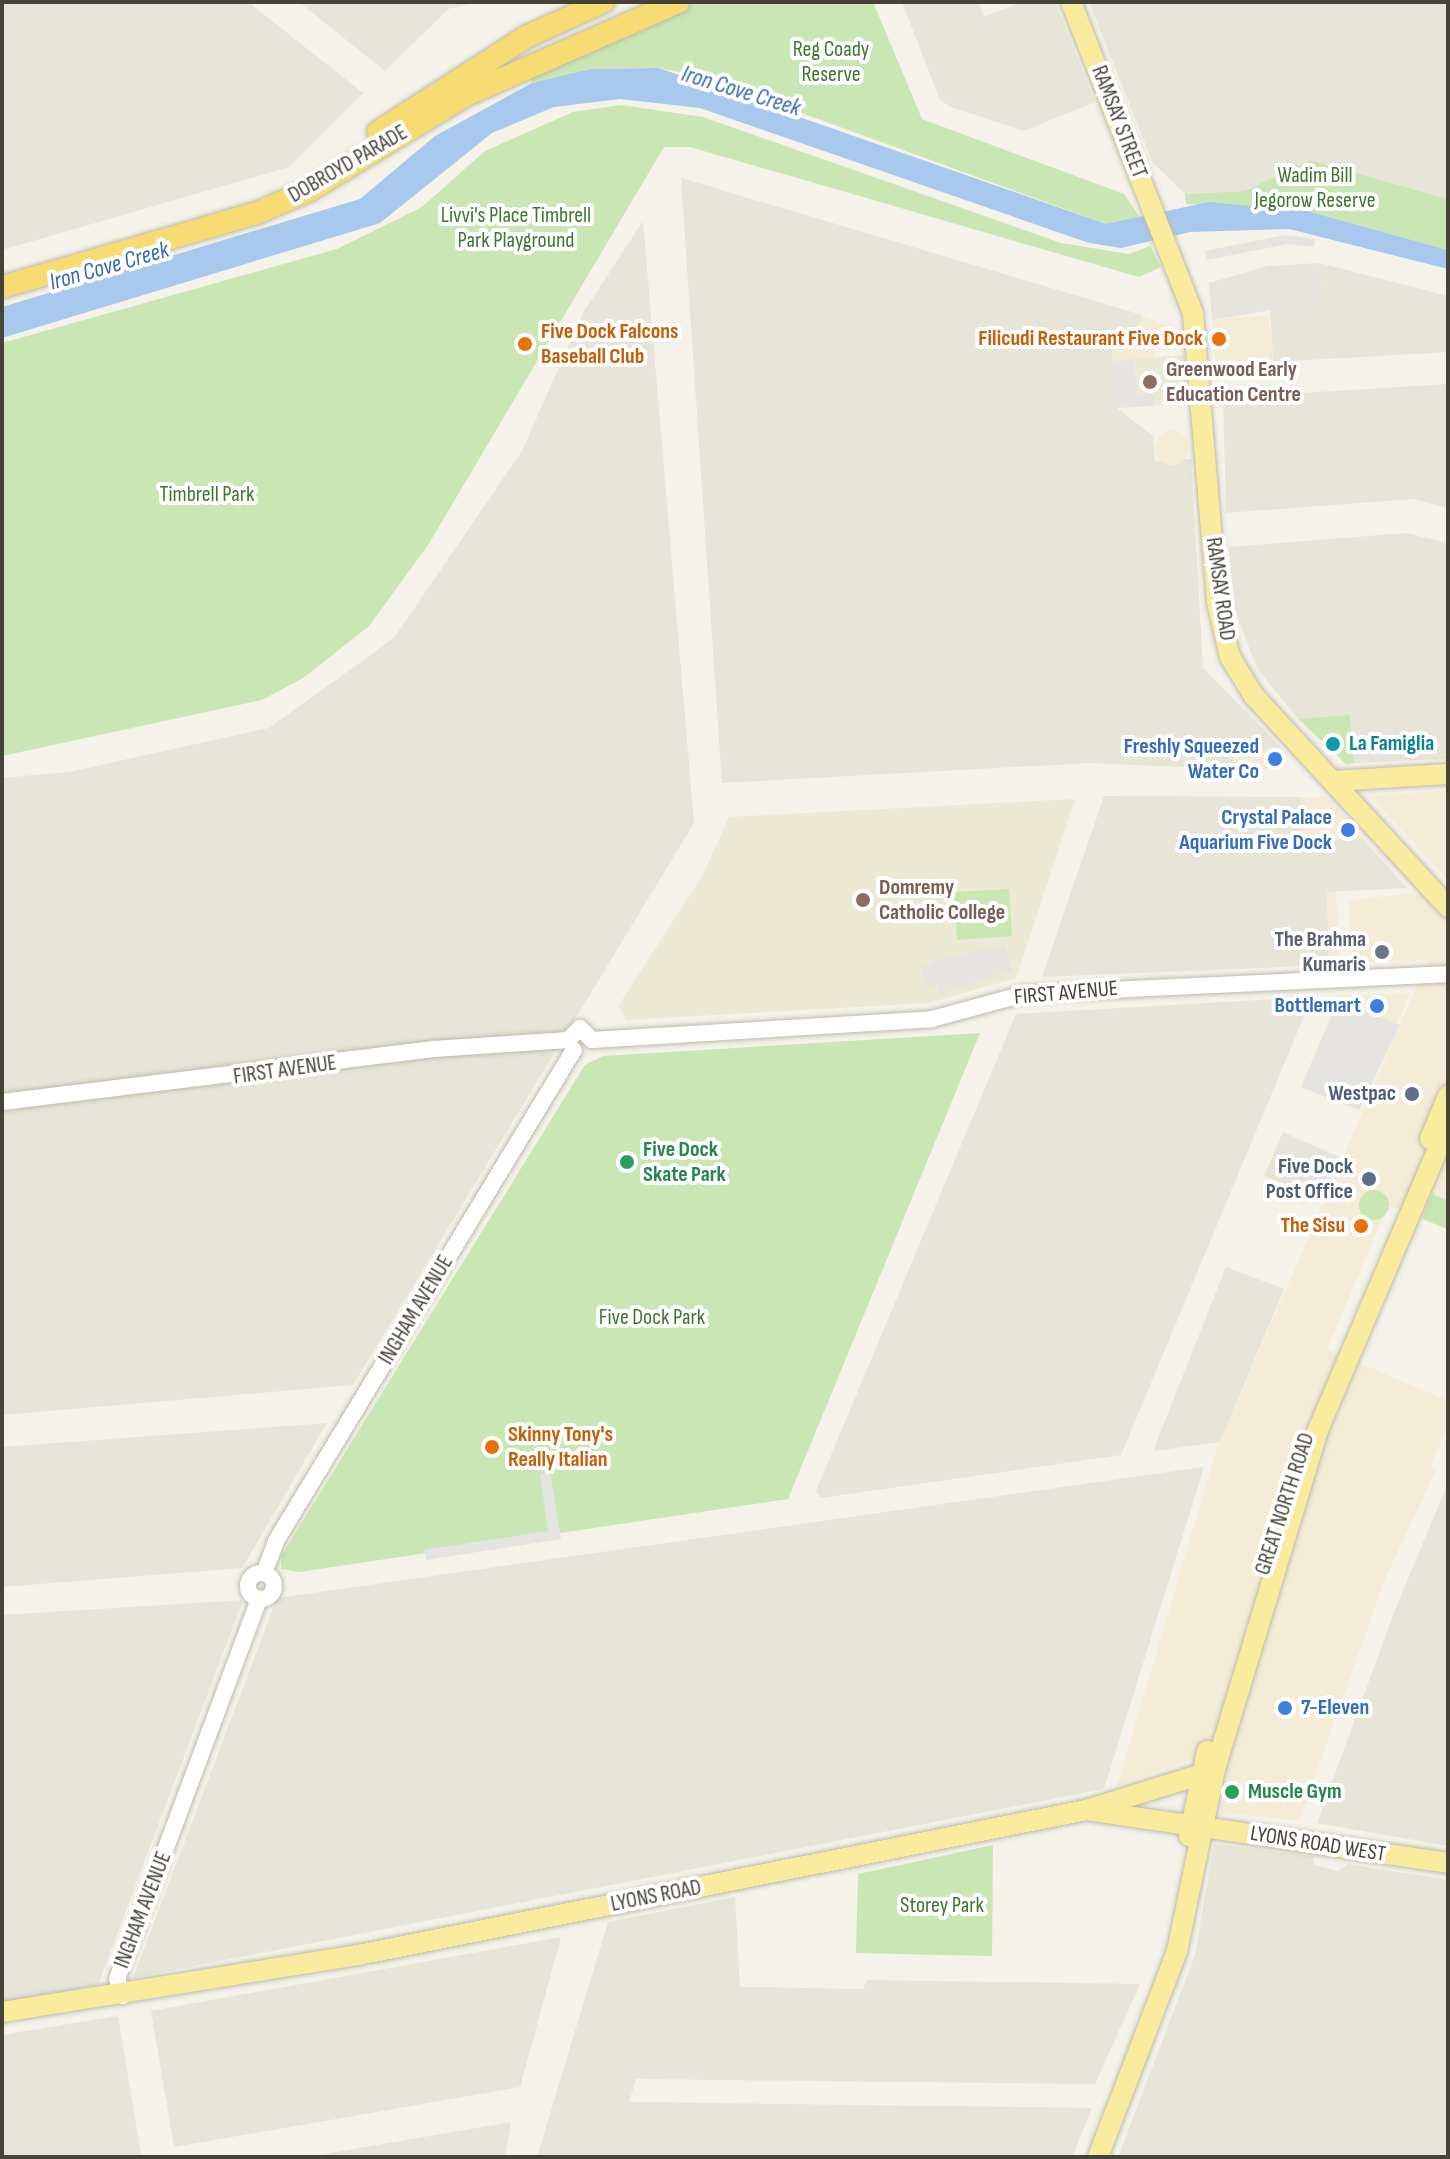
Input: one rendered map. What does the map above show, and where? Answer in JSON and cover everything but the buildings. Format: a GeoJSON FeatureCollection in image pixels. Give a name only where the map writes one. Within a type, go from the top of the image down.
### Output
{"type":"FeatureCollection","features":[{"type":"Feature","properties":{"kind":"highway","name":"DOBROYD PARADE"},"geometry":{"type":"LineString","coordinates":[[2,275],[274,192],[526,37],[603,2]]}},
{"type":"Feature","properties":{"kind":"highway"},"geometry":{"type":"LineString","coordinates":[[466,95],[540,49],[650,2]]}},
{"type":"Feature","properties":{"kind":"highway","name":"DOBROYD PARADE"},"geometry":{"type":"LineString","coordinates":[[2,287],[257,213],[310,190],[466,95],[678,2]]}},
{"type":"Feature","properties":{"kind":"main road","name":"RAMSAY STREET"},"geometry":{"type":"LineString","coordinates":[[1071,2],[1167,243]]}},
{"type":"Feature","properties":{"kind":"main road","name":"RAMSAY ROAD"},"geometry":{"type":"LineString","coordinates":[[1167,243],[1193,314],[1223,637],[1242,679],[1448,907]]}},
{"type":"Feature","properties":{"kind":"main road"},"geometry":{"type":"LineString","coordinates":[[1333,781],[1448,774]]}},
{"type":"Feature","properties":{"kind":"main road","name":"GREAT NORTH ROAD"},"geometry":{"type":"LineString","coordinates":[[1098,2157],[1183,1928],[1199,1775],[1289,1479],[1448,1096]]}},
{"type":"Feature","properties":{"kind":"main road","name":"GREAT NORTH ROAD"},"geometry":{"type":"LineString","coordinates":[[1195,1825],[1318,1430],[1448,1125]]}},
{"type":"Feature","properties":{"kind":"main road"},"geometry":{"type":"LineString","coordinates":[[1086,1810],[1199,1775]]}},
{"type":"Feature","properties":{"kind":"main road","name":"LYONS ROAD"},"geometry":{"type":"LineString","coordinates":[[2,2023],[123,1996],[1086,1810],[1195,1825]]}},
{"type":"Feature","properties":{"kind":"main road","name":"LYONS ROAD WEST"},"geometry":{"type":"LineString","coordinates":[[1195,1825],[1448,1863]]}},
{"type":"Feature","properties":{"kind":"main road","name":"LYONS ROAD"},"geometry":{"type":"LineString","coordinates":[[2,2012],[123,1996]]}},
{"type":"Feature","properties":{"kind":"street","name":"FIRST AVENUE"},"geometry":{"type":"LineString","coordinates":[[2,1102],[434,1049],[571,1045],[585,1051],[592,1040],[932,1019],[1024,994],[1448,974]]}},
{"type":"Feature","properties":{"kind":"street","name":"INGHAM AVENUE"},"geometry":{"type":"LineString","coordinates":[[123,1996],[117,1979],[259,1599],[274,1586],[264,1573],[276,1541],[571,1045]]}},
{"type":"Feature","properties":{"kind":"shaded area"},"geometry":{"type":"Polygon","coordinates":[[[2,2],[248,2],[363,93],[289,167],[2,250],[2,2]]]}},
{"type":"Feature","properties":{"kind":"shaded area"},"geometry":{"type":"Polygon","coordinates":[[[299,2],[478,2],[448,9],[385,71],[299,2]]]}},
{"type":"Feature","properties":{"kind":"shaded area"},"geometry":{"type":"Polygon","coordinates":[[[902,2],[978,2],[984,17],[1021,2],[1055,2],[1095,102],[1024,131],[951,107],[940,100],[902,2]]]}},
{"type":"Feature","properties":{"kind":"shaded area"},"geometry":{"type":"Polygon","coordinates":[[[1089,2],[1448,2],[1448,199],[1310,160],[1245,191],[1185,194],[1153,163],[1089,2]]]}},
{"type":"Feature","properties":{"kind":"shaded area"},"geometry":{"type":"Polygon","coordinates":[[[681,178],[1142,315],[1136,333],[1111,337],[1117,408],[1153,436],[1155,461],[1191,459],[1203,668],[1282,748],[1233,751],[1234,769],[1089,763],[722,783],[681,178]]]}},
{"type":"Feature","properties":{"kind":"shaded area"},"geometry":{"type":"Polygon","coordinates":[[[643,221],[694,823],[353,1385],[2,1415],[2,778],[69,772],[269,728],[394,638],[522,451],[583,313],[643,221]]]}},
{"type":"Feature","properties":{"kind":"shaded area"},"geometry":{"type":"Polygon","coordinates":[[[1286,235],[1315,239],[1314,247],[1287,244],[1207,260],[1204,251],[1286,235]]]}},
{"type":"Feature","properties":{"kind":"shaded area"},"geometry":{"type":"Polygon","coordinates":[[[1319,263],[1448,296],[1448,352],[1273,362],[1270,305],[1322,301],[1319,263]]]}},
{"type":"Feature","properties":{"kind":"shaded area"},"geometry":{"type":"Polygon","coordinates":[[[1319,263],[1322,301],[1212,320],[1209,283],[1268,266],[1319,263]]]}},
{"type":"Feature","properties":{"kind":"shaded area"},"geometry":{"type":"Polygon","coordinates":[[[1142,315],[1181,332],[1183,343],[1154,346],[1155,357],[1113,360],[1111,337],[1135,333],[1142,315]]]}},
{"type":"Feature","properties":{"kind":"shaded area"},"geometry":{"type":"Polygon","coordinates":[[[1269,315],[1273,362],[1216,366],[1212,320],[1269,315]]]}},
{"type":"Feature","properties":{"kind":"shaded area","name":"Greenwood Early Education Centre"},"geometry":{"type":"Polygon","coordinates":[[[1184,355],[1188,403],[1116,408],[1113,360],[1184,355]]]}},
{"type":"Feature","properties":{"kind":"shaded area"},"geometry":{"type":"Polygon","coordinates":[[[1134,360],[1137,396],[1153,395],[1154,406],[1116,408],[1113,362],[1134,360]]]}},
{"type":"Feature","properties":{"kind":"shaded area"},"geometry":{"type":"Polygon","coordinates":[[[1448,384],[1448,508],[1413,499],[1226,513],[1223,398],[1448,384]]]}},
{"type":"Feature","properties":{"kind":"shaded area"},"geometry":{"type":"Polygon","coordinates":[[[1172,431],[1184,436],[1189,448],[1184,460],[1172,465],[1160,460],[1155,448],[1160,436],[1172,431]]]}},
{"type":"Feature","properties":{"kind":"shaded area"},"geometry":{"type":"Polygon","coordinates":[[[1406,533],[1448,543],[1448,759],[1354,763],[1350,716],[1298,719],[1257,668],[1235,611],[1229,547],[1406,533]]]}},
{"type":"Feature","properties":{"kind":"shaded area"},"geometry":{"type":"Polygon","coordinates":[[[1282,748],[1283,768],[1234,769],[1233,751],[1282,748]]]}},
{"type":"Feature","properties":{"kind":"shaded area"},"geometry":{"type":"Polygon","coordinates":[[[1448,791],[1448,880],[1370,796],[1448,791]]]}},
{"type":"Feature","properties":{"kind":"shaded area"},"geometry":{"type":"Polygon","coordinates":[[[1104,796],[1301,797],[1303,841],[1363,839],[1407,888],[1327,892],[1329,965],[1042,977],[1104,796]]]}},
{"type":"Feature","properties":{"kind":"shaded area"},"geometry":{"type":"Polygon","coordinates":[[[1301,797],[1327,797],[1363,839],[1303,841],[1301,797]]]}},
{"type":"Feature","properties":{"kind":"shaded area","name":"Domremy Catholic College"},"geometry":{"type":"Polygon","coordinates":[[[1075,799],[1016,978],[929,1003],[626,1020],[619,1005],[702,876],[729,817],[1075,799]]]}},
{"type":"Feature","properties":{"kind":"shaded area"},"geometry":{"type":"Polygon","coordinates":[[[1448,890],[1448,1200],[1432,1194],[1422,1219],[1388,1205],[1327,1349],[1448,1401],[1448,1425],[1430,1467],[1436,1470],[1385,1579],[1299,1821],[1221,1812],[1228,1770],[1189,1760],[1117,1786],[1216,1452],[1428,960],[1350,962],[1349,900],[1448,890]]]}},
{"type":"Feature","properties":{"kind":"shaded area"},"geometry":{"type":"Polygon","coordinates":[[[1327,892],[1336,892],[1339,964],[1329,965],[1327,892]]]}},
{"type":"Feature","properties":{"kind":"shaded area"},"geometry":{"type":"Polygon","coordinates":[[[1004,945],[1012,970],[940,994],[936,984],[927,987],[921,969],[934,961],[1004,945]]]}},
{"type":"Feature","properties":{"kind":"shaded area"},"geometry":{"type":"Polygon","coordinates":[[[1410,993],[1397,1024],[1338,1000],[1340,996],[1410,993]]]}},
{"type":"Feature","properties":{"kind":"shaded area"},"geometry":{"type":"Polygon","coordinates":[[[1312,997],[1121,1455],[821,1498],[816,1491],[1016,1014],[1312,997]]]}},
{"type":"Feature","properties":{"kind":"shaded area"},"geometry":{"type":"Polygon","coordinates":[[[1338,1000],[1400,1025],[1359,1110],[1301,1087],[1338,1000]]]}},
{"type":"Feature","properties":{"kind":"shaded area"},"geometry":{"type":"Polygon","coordinates":[[[1283,1132],[1339,1157],[1322,1199],[1264,1176],[1283,1132]]]}},
{"type":"Feature","properties":{"kind":"shaded area"},"geometry":{"type":"Polygon","coordinates":[[[1226,1267],[1284,1289],[1220,1442],[1153,1451],[1226,1267]]]}},
{"type":"Feature","properties":{"kind":"shaded area"},"geometry":{"type":"Polygon","coordinates":[[[327,1423],[242,1568],[2,1587],[2,1447],[327,1423]]]}},
{"type":"Feature","properties":{"kind":"shaded area"},"geometry":{"type":"Polygon","coordinates":[[[1204,1467],[1104,1789],[133,1978],[277,1598],[1204,1467]]]}},
{"type":"Feature","properties":{"kind":"shaded area"},"geometry":{"type":"Polygon","coordinates":[[[550,1472],[561,1539],[426,1560],[424,1550],[548,1531],[540,1474],[550,1472]]]}},
{"type":"Feature","properties":{"kind":"shaded area"},"geometry":{"type":"Polygon","coordinates":[[[1448,1483],[1448,1846],[1317,1823],[1395,1610],[1448,1483]]]}},
{"type":"Feature","properties":{"kind":"shaded area"},"geometry":{"type":"Polygon","coordinates":[[[243,1600],[98,1985],[2,2002],[2,1615],[243,1600]]]}},
{"type":"Feature","properties":{"kind":"shaded area"},"geometry":{"type":"Polygon","coordinates":[[[1214,1844],[1313,1856],[1315,1865],[1338,1871],[1348,1864],[1448,1880],[1448,2157],[1118,2157],[1195,1955],[1214,1844]]]}},
{"type":"Feature","properties":{"kind":"shaded area"},"geometry":{"type":"Polygon","coordinates":[[[735,1897],[740,1987],[863,1989],[867,1980],[1140,1984],[1095,2084],[636,2079],[629,2102],[1092,2108],[1072,2157],[537,2157],[608,1922],[735,1897]]]}},
{"type":"Feature","properties":{"kind":"shaded area"},"geometry":{"type":"Polygon","coordinates":[[[561,1937],[520,2087],[174,2147],[151,2011],[561,1937]]]}},
{"type":"Feature","properties":{"kind":"shaded area"},"geometry":{"type":"Polygon","coordinates":[[[118,2016],[141,2155],[2,2157],[2,2035],[118,2016]]]}},
{"type":"Feature","properties":{"kind":"shaded area"},"geometry":{"type":"Polygon","coordinates":[[[511,2122],[505,2157],[307,2157],[511,2122]]]}},
{"type":"Feature","properties":{"kind":"green space","name":"Reg Coady Reserve"},"geometry":{"type":"Polygon","coordinates":[[[690,2],[873,2],[922,119],[1124,194],[1142,220],[1106,224],[703,77],[659,68],[590,69],[532,83],[528,73],[690,2]]]}},
{"type":"Feature","properties":{"kind":"green space","name":"Timbrell Park"},"geometry":{"type":"Polygon","coordinates":[[[621,105],[703,117],[1061,243],[1129,254],[1150,246],[1161,267],[1139,277],[690,147],[664,147],[428,545],[369,626],[303,678],[262,700],[2,756],[2,343],[337,249],[422,207],[485,151],[573,112],[621,105]]]}},
{"type":"Feature","properties":{"kind":"green space","name":"Wadim Bill Jegorow Reserve"},"geometry":{"type":"Polygon","coordinates":[[[1310,160],[1448,199],[1448,250],[1307,211],[1186,204],[1185,194],[1245,191],[1310,160]]]}},
{"type":"Feature","properties":{"kind":"green space"},"geometry":{"type":"Polygon","coordinates":[[[1350,715],[1354,763],[1346,764],[1298,719],[1350,715]]]}},
{"type":"Feature","properties":{"kind":"green space"},"geometry":{"type":"Polygon","coordinates":[[[1009,889],[1012,936],[957,940],[954,892],[1009,889]]]}},
{"type":"Feature","properties":{"kind":"green space","name":"Five Dock Park"},"geometry":{"type":"Polygon","coordinates":[[[980,1033],[788,1499],[299,1572],[281,1569],[281,1556],[585,1065],[603,1056],[980,1033]]]}},
{"type":"Feature","properties":{"kind":"green space"},"geometry":{"type":"Polygon","coordinates":[[[1374,1190],[1385,1194],[1389,1205],[1385,1216],[1374,1220],[1363,1216],[1359,1205],[1363,1194],[1374,1190]]]}},
{"type":"Feature","properties":{"kind":"green space"},"geometry":{"type":"Polygon","coordinates":[[[1432,1194],[1448,1200],[1448,1229],[1422,1219],[1432,1194]]]}},
{"type":"Feature","properties":{"kind":"green space","name":"Storey Park"},"geometry":{"type":"Polygon","coordinates":[[[993,1845],[992,1956],[856,1953],[858,1874],[993,1845]]]}},
{"type":"Feature","properties":{"kind":"water","name":"Iron Cove Creek"},"geometry":{"type":"Polygon","coordinates":[[[659,68],[1106,224],[1209,202],[1307,211],[1448,250],[1448,269],[1289,229],[1190,232],[1121,248],[1089,243],[700,108],[620,99],[554,107],[492,133],[380,223],[2,338],[2,307],[360,199],[435,136],[532,83],[590,69],[659,68]]]}},
{"type":"Feature","properties":{"kind":"place","name":"Filicudi Restaurant Five Dock"},"geometry":{"type":"Point","coordinates":[1219,339]}},
{"type":"Feature","properties":{"kind":"place","name":"Five Dock Falcons Baseball Club"},"geometry":{"type":"Point","coordinates":[525,344]}},
{"type":"Feature","properties":{"kind":"place","name":"Greenwood Early Education Centre"},"geometry":{"type":"Point","coordinates":[1150,382]}},
{"type":"Feature","properties":{"kind":"place","name":"La Famiglia"},"geometry":{"type":"Point","coordinates":[1333,744]}},
{"type":"Feature","properties":{"kind":"place","name":"Freshly Squeezed Water Co"},"geometry":{"type":"Point","coordinates":[1275,759]}},
{"type":"Feature","properties":{"kind":"place","name":"Crystal Palace Aquarium Five Dock"},"geometry":{"type":"Point","coordinates":[1348,830]}},
{"type":"Feature","properties":{"kind":"place","name":"Domremy Catholic College"},"geometry":{"type":"Point","coordinates":[863,900]}},
{"type":"Feature","properties":{"kind":"place","name":"The Brahma Kumaris"},"geometry":{"type":"Point","coordinates":[1382,952]}},
{"type":"Feature","properties":{"kind":"place","name":"Bottlemart"},"geometry":{"type":"Point","coordinates":[1377,1006]}},
{"type":"Feature","properties":{"kind":"place","name":"Westpac"},"geometry":{"type":"Point","coordinates":[1412,1094]}},
{"type":"Feature","properties":{"kind":"place","name":"Five Dock Skate Park"},"geometry":{"type":"Point","coordinates":[627,1162]}},
{"type":"Feature","properties":{"kind":"place","name":"Five Dock Post Office"},"geometry":{"type":"Point","coordinates":[1369,1179]}},
{"type":"Feature","properties":{"kind":"place","name":"The Sisu"},"geometry":{"type":"Point","coordinates":[1361,1226]}},
{"type":"Feature","properties":{"kind":"place","name":"Skinny Tony's Really Italian"},"geometry":{"type":"Point","coordinates":[492,1447]}},
{"type":"Feature","properties":{"kind":"place","name":"7-Eleven"},"geometry":{"type":"Point","coordinates":[1285,1708]}},
{"type":"Feature","properties":{"kind":"place","name":"Muscle Gym"},"geometry":{"type":"Point","coordinates":[1232,1792]}},
{"type":"Feature","properties":{"kind":"park label","name":"Livvi's Place Timbrell Park Playground"},"geometry":{"type":"Point","coordinates":[516,228]}}]}
